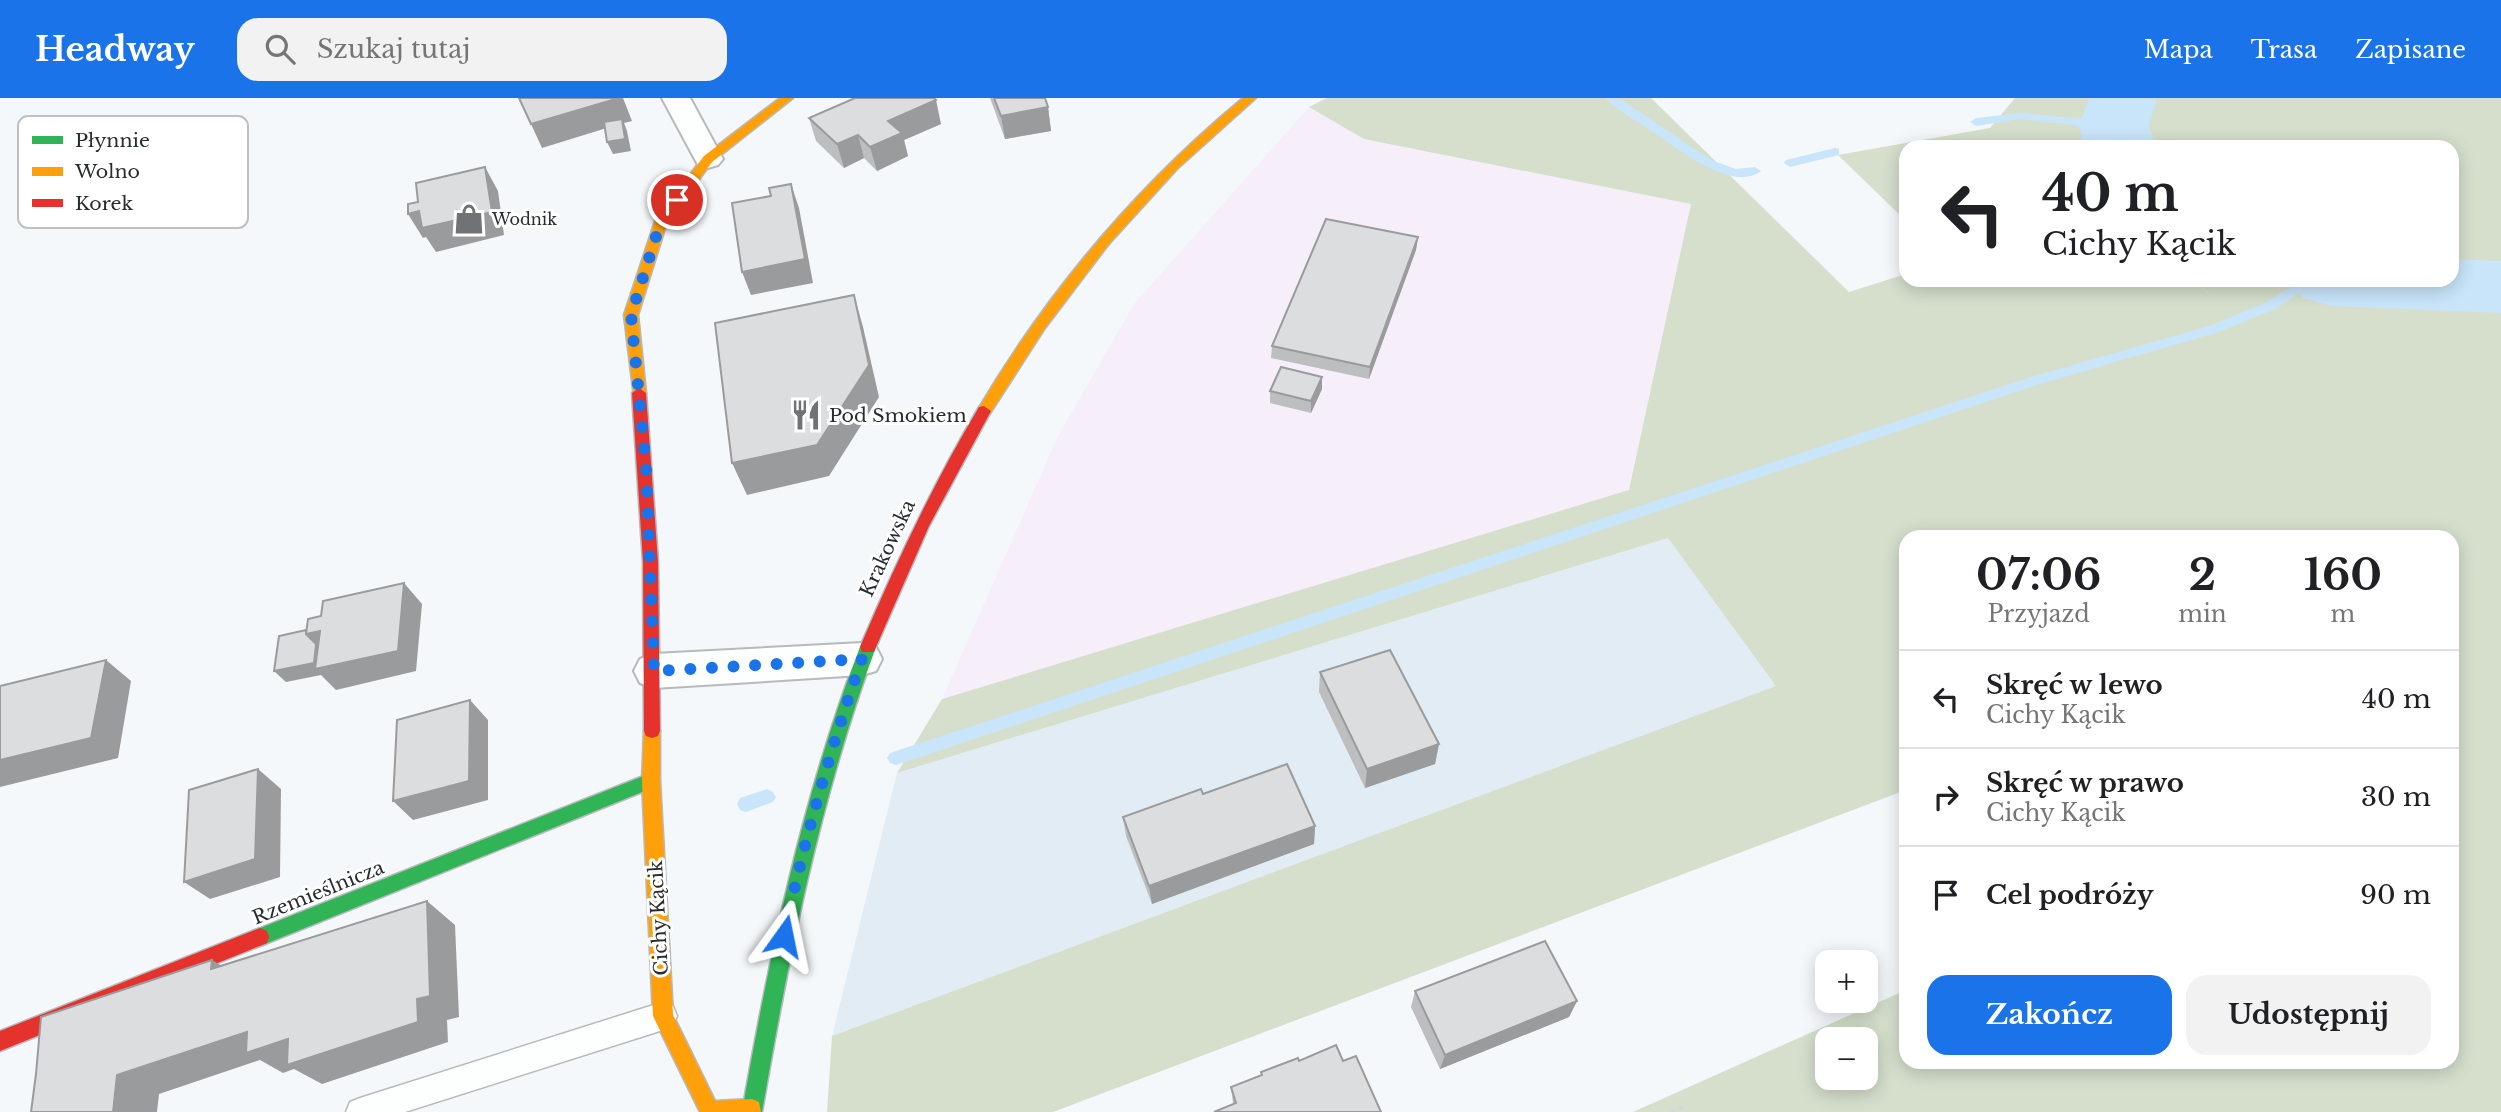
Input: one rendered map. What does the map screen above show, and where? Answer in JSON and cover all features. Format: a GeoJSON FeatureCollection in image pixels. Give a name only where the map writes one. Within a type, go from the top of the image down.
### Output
{"type":"FeatureCollection","features":[{"type":"Feature","properties":{"kind":"street"},"geometry":{"type":"LineString","coordinates":[[676,98],[708,159]]}},
{"type":"Feature","properties":{"kind":"street","name":"Cichy Kącik"},"geometry":{"type":"LineString","coordinates":[[752,1111],[710,1111],[663,1016],[651,781],[654,671],[646,467],[631,315],[661,221],[708,159],[787,98]]}},
{"type":"Feature","properties":{"kind":"street","name":"Krakowska"},"geometry":{"type":"LineString","coordinates":[[752,1111],[779,959],[799,867],[831,750],[862,659],[897,571],[955,456],[999,380],[1046,314],[1113,231],[1178,161],[1251,98]]}},
{"type":"Feature","properties":{"kind":"street"},"geometry":{"type":"LineString","coordinates":[[654,671],[862,659]]}},
{"type":"Feature","properties":{"kind":"street","name":"Rzemieślnicza"},"geometry":{"type":"LineString","coordinates":[[0,1041],[651,781]]}},
{"type":"Feature","properties":{"kind":"lane"},"geometry":{"type":"LineString","coordinates":[[360,1112],[663,1016]]}},
{"type":"Feature","properties":{"kind":"path"},"geometry":{"type":"LineString","coordinates":[[1671,1112],[1681,1108],[1683,1112]]}},
{"type":"Feature","properties":{"kind":"shaded area"},"geometry":{"type":"Polygon","coordinates":[[[1327,98],[1651,98],[1952,394],[942,699],[1058,436],[1134,304],[1309,107],[1327,98]]]}},
{"type":"Feature","properties":{"kind":"shaded area"},"geometry":{"type":"Polygon","coordinates":[[[1668,538],[1777,686],[832,1036],[897,773],[1668,538]]]}},
{"type":"Feature","properties":{"kind":"green space"},"geometry":{"type":"Polygon","coordinates":[[[1327,98],[1651,98],[1849,292],[1899,276],[1899,287],[2202,287],[2209,295],[2202,287],[2459,287],[2459,140],[1922,140],[1990,128],[2015,98],[2501,98],[2501,1112],[1633,1112],[1815,1031],[1815,1090],[1878,1090],[1878,1027],[1823,1027],[1855,1013],[1878,1013],[1878,1003],[1899,993],[1899,1069],[2459,1069],[2459,530],[1899,530],[1899,793],[1053,1112],[827,1112],[832,1036],[1776,686],[1668,538],[897,773],[942,699],[1629,490],[1691,204],[1364,139],[1309,107],[1327,98]]]}},
{"type":"Feature","properties":{"kind":"green space"},"geometry":{"type":"Polygon","coordinates":[[[1899,144],[1899,214],[1838,155],[1899,144]]]}},
{"type":"Feature","properties":{"kind":"building"},"geometry":{"type":"Polygon","coordinates":[[[519,98],[619,98],[531,124],[519,98]]]}},
{"type":"Feature","properties":{"kind":"building"},"geometry":{"type":"Polygon","coordinates":[[[855,98],[936,100],[888,121],[902,133],[870,147],[858,135],[837,144],[809,118],[855,98]]]}},
{"type":"Feature","properties":{"kind":"building"},"geometry":{"type":"Polygon","coordinates":[[[994,98],[1045,98],[1048,107],[1001,116],[994,98]]]}},
{"type":"Feature","properties":{"kind":"building"},"geometry":{"type":"Polygon","coordinates":[[[622,119],[625,139],[607,142],[604,122],[622,119]]]}},
{"type":"Feature","properties":{"kind":"building"},"geometry":{"type":"Polygon","coordinates":[[[485,167],[492,212],[422,228],[419,211],[408,214],[408,204],[418,202],[416,183],[485,167]]]}},
{"type":"Feature","properties":{"kind":"building"},"geometry":{"type":"Polygon","coordinates":[[[791,184],[805,259],[742,272],[732,203],[771,196],[769,188],[791,184]]]}},
{"type":"Feature","properties":{"kind":"building"},"geometry":{"type":"Polygon","coordinates":[[[1326,219],[1418,237],[1370,367],[1272,346],[1326,219]]]}},
{"type":"Feature","properties":{"kind":"building"},"geometry":{"type":"Polygon","coordinates":[[[854,295],[869,365],[817,445],[732,463],[715,323],[854,295]]]}},
{"type":"Feature","properties":{"kind":"building"},"geometry":{"type":"Polygon","coordinates":[[[1281,367],[1322,377],[1311,401],[1270,391],[1281,367]]]}},
{"type":"Feature","properties":{"kind":"building"},"geometry":{"type":"Polygon","coordinates":[[[404,583],[398,651],[315,669],[320,631],[306,634],[308,619],[321,616],[323,601],[404,583]]]}},
{"type":"Feature","properties":{"kind":"building"},"geometry":{"type":"Polygon","coordinates":[[[306,630],[306,634],[316,644],[314,663],[274,671],[279,636],[306,630]]]}},
{"type":"Feature","properties":{"kind":"building"},"geometry":{"type":"Polygon","coordinates":[[[1390,650],[1439,744],[1367,769],[1320,672],[1390,650]]]}},
{"type":"Feature","properties":{"kind":"building"},"geometry":{"type":"Polygon","coordinates":[[[106,660],[91,738],[0,760],[0,686],[106,660]]]}},
{"type":"Feature","properties":{"kind":"building"},"geometry":{"type":"Polygon","coordinates":[[[470,700],[469,781],[393,801],[397,720],[470,700]]]}},
{"type":"Feature","properties":{"kind":"building"},"geometry":{"type":"Polygon","coordinates":[[[1287,764],[1315,826],[1149,886],[1123,817],[1201,789],[1203,794],[1287,764]]]}},
{"type":"Feature","properties":{"kind":"building"},"geometry":{"type":"Polygon","coordinates":[[[258,769],[255,859],[184,882],[189,790],[258,769]]]}},
{"type":"Feature","properties":{"kind":"building"},"geometry":{"type":"Polygon","coordinates":[[[427,901],[430,996],[417,999],[418,1022],[287,1065],[288,1039],[246,1053],[247,1032],[117,1075],[113,1112],[31,1112],[41,1017],[212,960],[211,969],[427,901]]]}},
{"type":"Feature","properties":{"kind":"building"},"geometry":{"type":"Polygon","coordinates":[[[1545,941],[1577,1001],[1445,1055],[1415,991],[1545,941]]]}},
{"type":"Feature","properties":{"kind":"building"},"geometry":{"type":"Polygon","coordinates":[[[1336,1045],[1343,1061],[1356,1056],[1381,1112],[1214,1112],[1236,1103],[1231,1087],[1262,1075],[1261,1072],[1298,1058],[1299,1061],[1336,1045]]]}},
{"type":"Feature","properties":{"kind":"waterway"},"geometry":{"type":"LineString","coordinates":[[1611,98],[1707,163],[1735,173],[1755,171]]}},
{"type":"Feature","properties":{"kind":"waterway"},"geometry":{"type":"LineString","coordinates":[[2118,140],[2114,126],[2123,98]]}},
{"type":"Feature","properties":{"kind":"waterway"},"geometry":{"type":"LineString","coordinates":[[1976,122],[2021,116],[2114,126]]}},
{"type":"Feature","properties":{"kind":"waterway"},"geometry":{"type":"LineString","coordinates":[[1790,163],[1835,152]]}},
{"type":"Feature","properties":{"kind":"waterway"},"geometry":{"type":"LineString","coordinates":[[2459,285],[2501,287]]}},
{"type":"Feature","properties":{"kind":"waterway"},"geometry":{"type":"LineString","coordinates":[[896,758],[2033,381],[2214,329],[2270,306],[2300,287]]}},
{"type":"Feature","properties":{"kind":"waterway"},"geometry":{"type":"LineString","coordinates":[[746,804],[767,797]]}},
{"type":"Feature","properties":{"kind":"traffic: fast"},"geometry":{"type":"LineString","coordinates":[[752,1112],[785,935],[812,818],[828,760],[868,647]]}},
{"type":"Feature","properties":{"kind":"traffic: fast"},"geometry":{"type":"LineString","coordinates":[[260,937],[651,781]]}},
{"type":"Feature","properties":{"kind":"traffic: slow"},"geometry":{"type":"LineString","coordinates":[[639,393],[631,315],[661,221],[708,159],[787,98]]}},
{"type":"Feature","properties":{"kind":"traffic: slow"},"geometry":{"type":"LineString","coordinates":[[984,411],[1071,283],[1137,204],[1173,166],[1250,98]]}},
{"type":"Feature","properties":{"kind":"traffic: slow"},"geometry":{"type":"LineString","coordinates":[[652,731],[651,781],[663,1016],[710,1111],[752,1109]]}},
{"type":"Feature","properties":{"kind":"traffic: jam"},"geometry":{"type":"LineString","coordinates":[[639,393],[651,562],[652,731]]}},
{"type":"Feature","properties":{"kind":"traffic: jam"},"geometry":{"type":"LineString","coordinates":[[868,647],[922,526],[984,411]]}},
{"type":"Feature","properties":{"kind":"traffic: jam"},"geometry":{"type":"LineString","coordinates":[[0,1041],[260,937]]}},
{"type":"Feature","properties":{"kind":"place","name":"Wodnik"},"geometry":{"type":"Point","coordinates":[469,219]}},
{"type":"Feature","properties":{"kind":"place","name":"Pod Smokiem"},"geometry":{"type":"Point","coordinates":[806,415]}},
{"type":"Feature","properties":{"kind":"route"},"geometry":{"type":"LineString","coordinates":[[677,200],[661,221],[631,315],[646,467],[654,671],[862,659],[831,750],[799,867],[784,936]]}}]}
